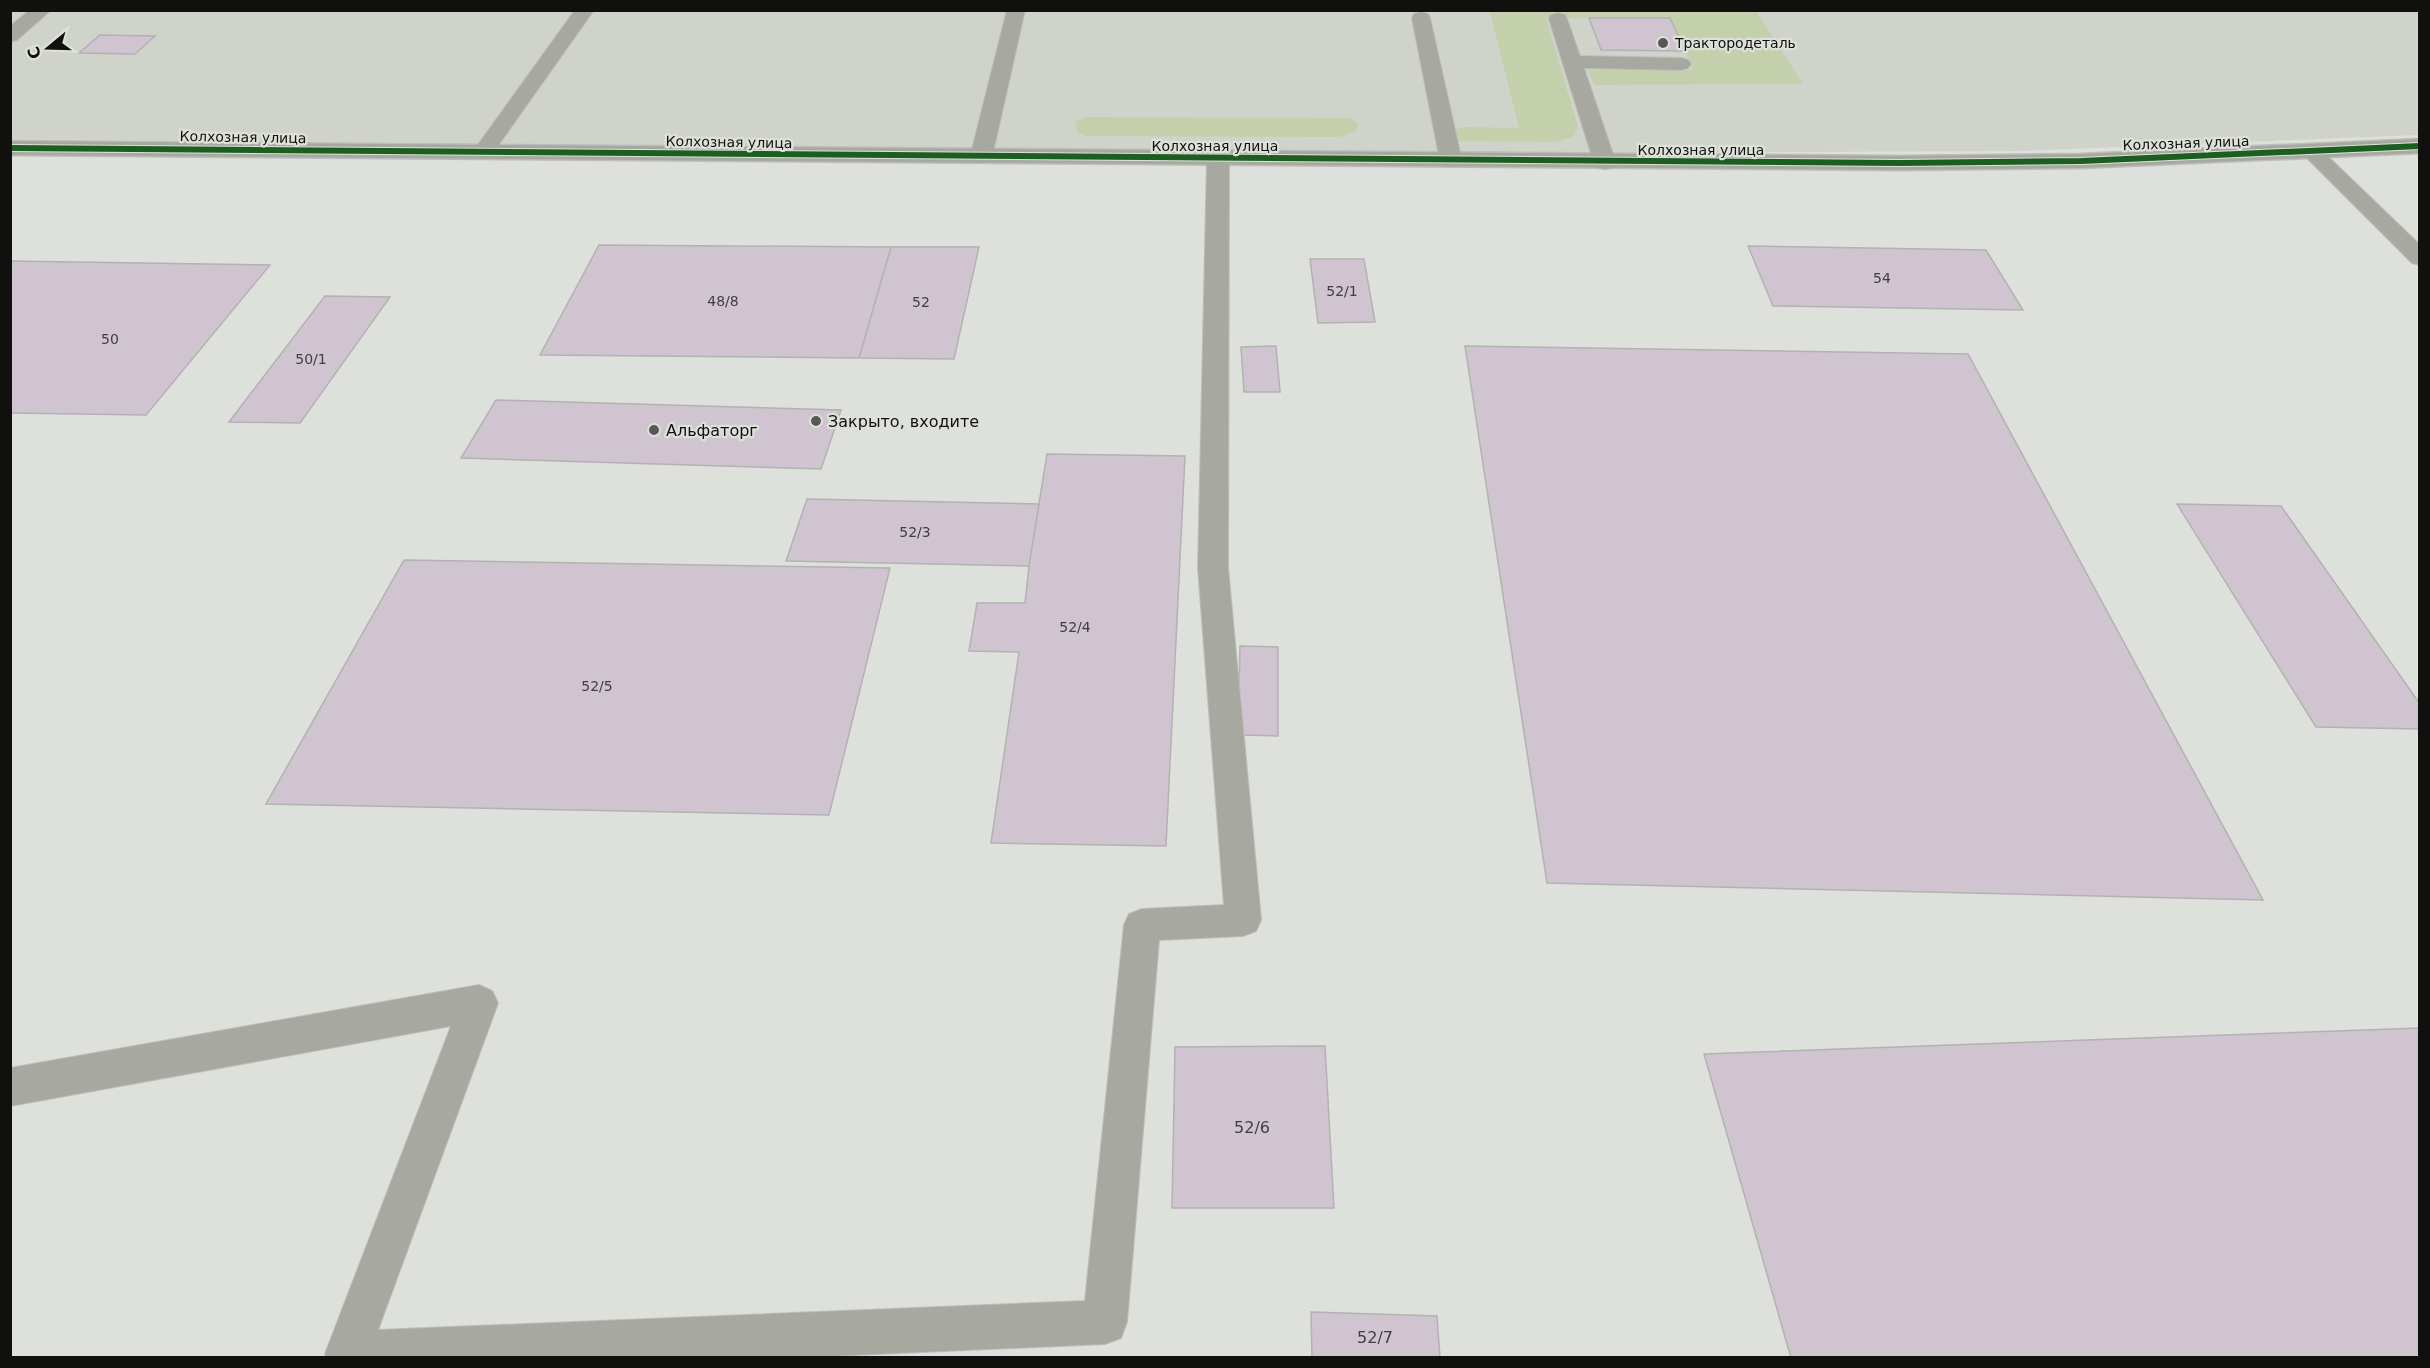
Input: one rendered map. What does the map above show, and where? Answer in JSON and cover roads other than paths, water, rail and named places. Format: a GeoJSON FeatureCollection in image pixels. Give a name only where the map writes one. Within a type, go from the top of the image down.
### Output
{"type":"FeatureCollection","features":[{"type":"Feature","properties":{"kind":"street","name":"Колхозная улица"},"geometry":{"type":"LineString","coordinates":[[10,148],[1605,163],[2081,161],[2420,146]]}},
{"type":"Feature","properties":{"kind":"lane"},"geometry":{"type":"LineString","coordinates":[[10,36],[42,10]]}},
{"type":"Feature","properties":{"kind":"lane"},"geometry":{"type":"LineString","coordinates":[[483,153],[585,10]]}},
{"type":"Feature","properties":{"kind":"lane"},"geometry":{"type":"LineString","coordinates":[[981,157],[1016,10]]}},
{"type":"Feature","properties":{"kind":"lane"},"geometry":{"type":"LineString","coordinates":[[1421,18],[1451,161]]}},
{"type":"Feature","properties":{"kind":"lane"},"geometry":{"type":"LineString","coordinates":[[1558,19],[1605,163]]}},
{"type":"Feature","properties":{"kind":"lane"},"geometry":{"type":"LineString","coordinates":[[1572,62],[1680,64]]}},
{"type":"Feature","properties":{"kind":"lane"},"geometry":{"type":"LineString","coordinates":[[2311,151],[2420,258]]}},
{"type":"Feature","properties":{"kind":"lane"},"geometry":{"type":"LineString","coordinates":[[10,1087],[479,1003],[347,1354],[1104,1322],[1142,925],[1243,920],[1213,568],[1218,159]]}},
{"type":"Feature","properties":{"kind":"place","name":"Трактородеталь"},"geometry":{"type":"Point","coordinates":[1663,43]}},
{"type":"Feature","properties":{"kind":"place","name":"Закрыто, входите"},"geometry":{"type":"Point","coordinates":[816,421]}},
{"type":"Feature","properties":{"kind":"place","name":"Альфаторг"},"geometry":{"type":"Point","coordinates":[654,430]}}]}
